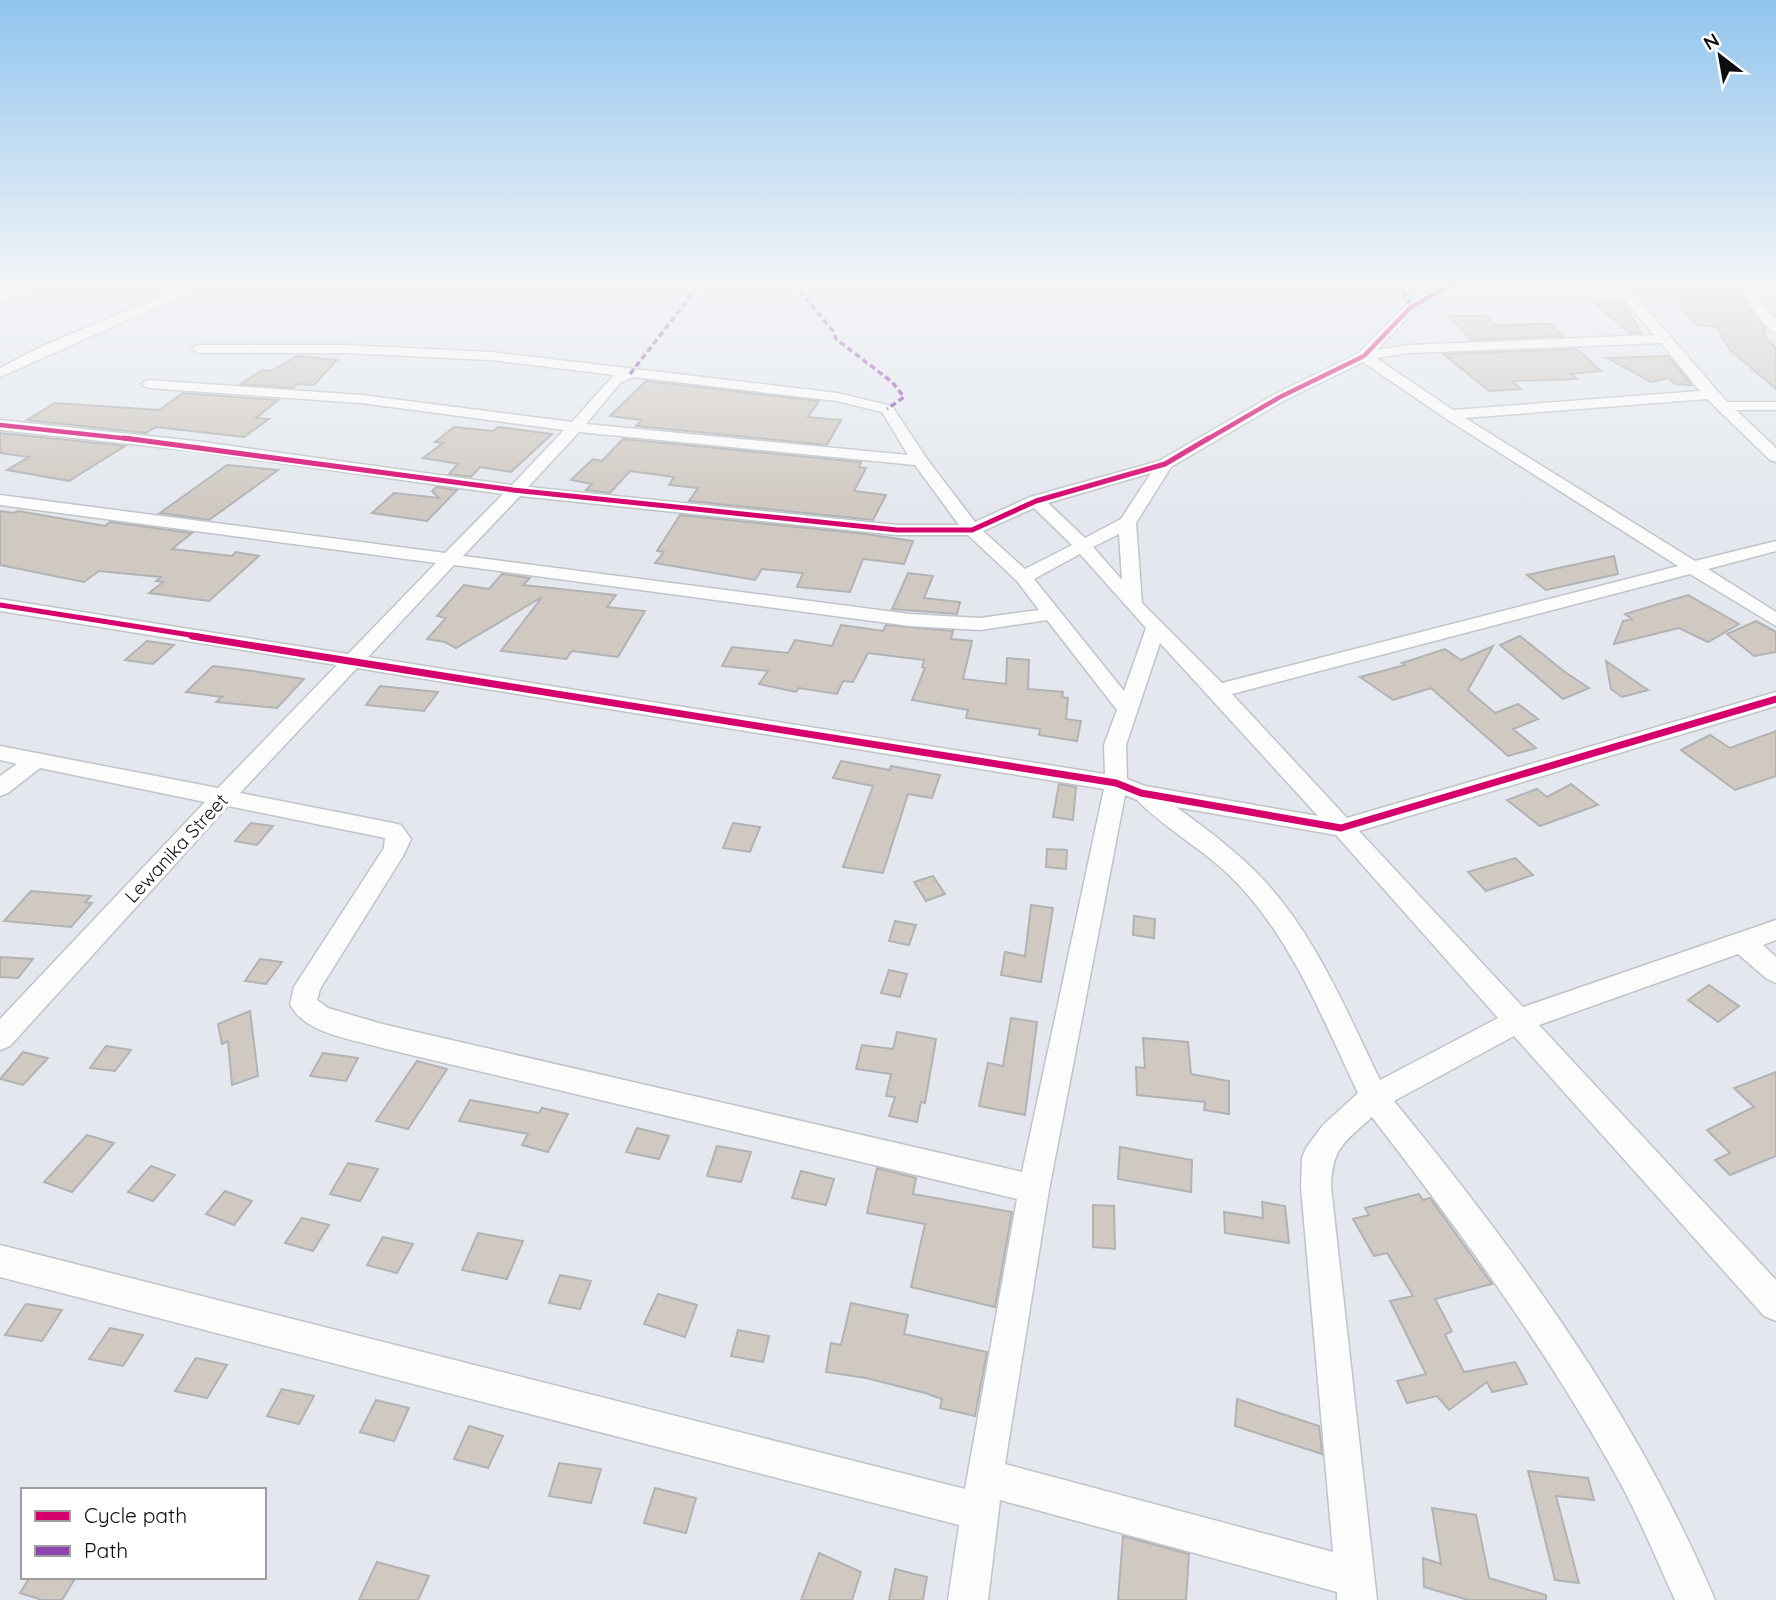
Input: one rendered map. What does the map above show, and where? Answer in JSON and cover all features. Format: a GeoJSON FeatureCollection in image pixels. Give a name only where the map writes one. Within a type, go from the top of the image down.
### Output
{"type":"FeatureCollection","features":[{"type":"Feature","properties":{"kind":"street"},"geometry":{"type":"LineString","coordinates":[[3,370],[29,358]]}},
{"type":"Feature","properties":{"kind":"street"},"geometry":{"type":"LineString","coordinates":[[504,358],[837,397],[887,409],[920,461],[972,530],[1023,577],[1128,710]]}},
{"type":"Feature","properties":{"kind":"street"},"geometry":{"type":"LineString","coordinates":[[0,425],[209,448],[513,490],[897,530],[972,530],[1036,500],[1165,464],[1280,397],[1361,358]]}},
{"type":"Feature","properties":{"kind":"street"},"geometry":{"type":"LineString","coordinates":[[1366,358],[1450,415],[1776,620]]}},
{"type":"Feature","properties":{"kind":"street"},"geometry":{"type":"LineString","coordinates":[[1679,358],[1711,394],[1776,457]]}},
{"type":"Feature","properties":{"kind":"street","name":"Lewanika Street"},"geometry":{"type":"LineString","coordinates":[[0,1038],[224,796],[575,428],[616,379],[630,374]]}},
{"type":"Feature","properties":{"kind":"street"},"geometry":{"type":"LineString","coordinates":[[148,384],[361,399],[575,428],[920,461]]}},
{"type":"Feature","properties":{"kind":"street"},"geometry":{"type":"LineString","coordinates":[[1450,415],[1711,394]]}},
{"type":"Feature","properties":{"kind":"street"},"geometry":{"type":"LineString","coordinates":[[1723,406],[1776,406]]}},
{"type":"Feature","properties":{"kind":"street"},"geometry":{"type":"LineString","coordinates":[[1023,577],[1127,523],[1165,464]]}},
{"type":"Feature","properties":{"kind":"street"},"geometry":{"type":"LineString","coordinates":[[0,500],[447,561],[948,623],[980,624],[1053,614]]}},
{"type":"Feature","properties":{"kind":"street"},"geometry":{"type":"LineString","coordinates":[[1036,500],[1082,545],[1156,629],[1218,691],[1776,1304]]}},
{"type":"Feature","properties":{"kind":"street"},"geometry":{"type":"LineString","coordinates":[[1127,523],[1133,604]]}},
{"type":"Feature","properties":{"kind":"street"},"geometry":{"type":"LineString","coordinates":[[1218,691],[1776,546]]}},
{"type":"Feature","properties":{"kind":"street"},"geometry":{"type":"LineString","coordinates":[[0,605],[355,660],[1129,788],[1341,828],[1774,701]]}},
{"type":"Feature","properties":{"kind":"street"},"geometry":{"type":"LineString","coordinates":[[968,1600],[982,1494],[1050,1095],[1129,788],[1115,745],[1156,629]]}},
{"type":"Feature","properties":{"kind":"street"},"geometry":{"type":"LineString","coordinates":[[0,752],[393,831],[399,839],[395,850],[307,987],[303,1004],[319,1017],[382,1036],[1034,1189]]}},
{"type":"Feature","properties":{"kind":"street"},"geometry":{"type":"LineString","coordinates":[[0,788],[37,759]]}},
{"type":"Feature","properties":{"kind":"street"},"geometry":{"type":"LineString","coordinates":[[1129,788],[1239,870],[1280,918],[1317,979],[1374,1097],[1468,1216],[1582,1384],[1637,1477],[1695,1600]]}},
{"type":"Feature","properties":{"kind":"street"},"geometry":{"type":"LineString","coordinates":[[0,1261],[982,1494],[1357,1589],[1315,1188],[1317,1158],[1333,1135],[1374,1097],[1517,1021],[1776,930]]}},
{"type":"Feature","properties":{"kind":"street"},"geometry":{"type":"LineString","coordinates":[[1743,943],[1776,972]]}},
{"type":"Feature","properties":{"kind":"building"},"geometry":{"type":"Polygon","coordinates":[[[294,358],[337,360],[314,385],[298,384],[293,388],[241,384],[262,370],[271,371],[294,358]]]}},
{"type":"Feature","properties":{"kind":"building"},"geometry":{"type":"Polygon","coordinates":[[[1448,358],[1586,358],[1601,371],[1571,374],[1577,379],[1512,381],[1521,389],[1489,391],[1448,358]]]}},
{"type":"Feature","properties":{"kind":"building"},"geometry":{"type":"Polygon","coordinates":[[[1607,358],[1669,358],[1692,385],[1675,384],[1669,378],[1651,382],[1607,358]]]}},
{"type":"Feature","properties":{"kind":"building"},"geometry":{"type":"Polygon","coordinates":[[[1739,358],[1776,358],[1776,389],[1739,358]]]}},
{"type":"Feature","properties":{"kind":"building"},"geometry":{"type":"Polygon","coordinates":[[[646,381],[819,401],[808,417],[841,420],[827,445],[636,426],[642,420],[610,416],[646,381]]]}},
{"type":"Feature","properties":{"kind":"building"},"geometry":{"type":"Polygon","coordinates":[[[183,393],[278,400],[256,418],[269,419],[244,437],[156,427],[146,433],[27,420],[55,403],[159,410],[183,393]]]}},
{"type":"Feature","properties":{"kind":"building"},"geometry":{"type":"Polygon","coordinates":[[[454,427],[493,431],[498,427],[552,434],[511,472],[480,467],[471,477],[449,474],[458,464],[423,458],[443,443],[435,442],[454,427]]]}},
{"type":"Feature","properties":{"kind":"building"},"geometry":{"type":"Polygon","coordinates":[[[0,433],[125,446],[69,481],[7,470],[29,457],[0,453],[0,433]]]}},
{"type":"Feature","properties":{"kind":"building"},"geometry":{"type":"Polygon","coordinates":[[[623,439],[861,462],[859,467],[866,468],[854,491],[886,495],[873,520],[689,501],[698,488],[669,485],[674,477],[630,471],[610,493],[586,490],[592,484],[571,480],[593,459],[602,461],[623,439]]]}},
{"type":"Feature","properties":{"kind":"building"},"geometry":{"type":"Polygon","coordinates":[[[227,465],[278,470],[209,520],[160,513],[227,465]]]}},
{"type":"Feature","properties":{"kind":"building"},"geometry":{"type":"Polygon","coordinates":[[[436,487],[457,490],[427,521],[372,513],[394,493],[439,498],[432,491],[436,487]]]}},
{"type":"Feature","properties":{"kind":"building"},"geometry":{"type":"Polygon","coordinates":[[[0,511],[18,511],[105,526],[110,522],[192,533],[172,549],[232,556],[236,552],[259,556],[209,601],[149,593],[163,582],[156,581],[161,577],[99,571],[84,582],[0,565],[0,511]]]}},
{"type":"Feature","properties":{"kind":"building"},"geometry":{"type":"Polygon","coordinates":[[[680,515],[913,541],[904,564],[863,559],[850,592],[797,587],[803,573],[762,569],[755,580],[655,563],[664,552],[657,551],[680,515]]]}},
{"type":"Feature","properties":{"kind":"building"},"geometry":{"type":"Polygon","coordinates":[[[1614,556],[1618,574],[1546,590],[1527,575],[1614,556]]]}},
{"type":"Feature","properties":{"kind":"building"},"geometry":{"type":"Polygon","coordinates":[[[908,573],[933,576],[924,598],[960,602],[957,614],[892,609],[908,573]]]}},
{"type":"Feature","properties":{"kind":"building"},"geometry":{"type":"Polygon","coordinates":[[[502,574],[530,578],[523,585],[616,595],[607,607],[645,611],[618,657],[572,651],[566,659],[501,651],[542,597],[456,648],[445,642],[427,639],[446,618],[437,616],[464,585],[489,589],[502,574]]]}},
{"type":"Feature","properties":{"kind":"building"},"geometry":{"type":"Polygon","coordinates":[[[1688,595],[1739,624],[1708,642],[1679,628],[1614,644],[1623,621],[1632,619],[1625,614],[1688,595]]]}},
{"type":"Feature","properties":{"kind":"building"},"geometry":{"type":"Polygon","coordinates":[[[1756,621],[1776,632],[1776,652],[1754,656],[1727,634],[1756,621]]]}},
{"type":"Feature","properties":{"kind":"building"},"geometry":{"type":"Polygon","coordinates":[[[841,625],[883,631],[886,625],[953,631],[951,639],[972,641],[963,679],[1006,684],[1007,658],[1029,660],[1028,689],[1063,692],[1062,697],[1068,698],[1066,719],[1081,721],[1077,741],[1039,735],[1040,729],[966,718],[968,710],[912,700],[925,668],[922,667],[924,660],[868,653],[853,682],[843,681],[837,694],[799,688],[796,692],[759,684],[768,671],[722,666],[732,647],[788,653],[795,640],[832,646],[841,625]]]}},
{"type":"Feature","properties":{"kind":"building"},"geometry":{"type":"Polygon","coordinates":[[[1520,636],[1589,688],[1563,699],[1500,645],[1520,636]]]}},
{"type":"Feature","properties":{"kind":"building"},"geometry":{"type":"Polygon","coordinates":[[[147,641],[174,645],[153,664],[125,660],[147,641]]]}},
{"type":"Feature","properties":{"kind":"building"},"geometry":{"type":"Polygon","coordinates":[[[1493,646],[1468,690],[1495,713],[1518,704],[1538,719],[1513,729],[1536,748],[1508,756],[1431,688],[1393,700],[1360,677],[1405,665],[1402,663],[1445,649],[1461,660],[1493,646]]]}},
{"type":"Feature","properties":{"kind":"building"},"geometry":{"type":"Polygon","coordinates":[[[1606,661],[1648,690],[1622,697],[1611,689],[1606,661]]]}},
{"type":"Feature","properties":{"kind":"building"},"geometry":{"type":"Polygon","coordinates":[[[213,666],[304,679],[277,708],[216,702],[222,697],[186,692],[213,666]]]}},
{"type":"Feature","properties":{"kind":"building"},"geometry":{"type":"Polygon","coordinates":[[[380,686],[438,692],[424,711],[366,705],[380,686]]]}},
{"type":"Feature","properties":{"kind":"building"},"geometry":{"type":"Polygon","coordinates":[[[1776,731],[1776,776],[1735,790],[1681,750],[1710,735],[1730,748],[1776,731]]]}},
{"type":"Feature","properties":{"kind":"building"},"geometry":{"type":"Polygon","coordinates":[[[841,761],[940,775],[932,798],[908,794],[883,873],[843,867],[873,786],[833,778],[841,761]]]}},
{"type":"Feature","properties":{"kind":"building"},"geometry":{"type":"Polygon","coordinates":[[[1059,784],[1076,787],[1073,820],[1053,817],[1059,784]]]}},
{"type":"Feature","properties":{"kind":"building"},"geometry":{"type":"Polygon","coordinates":[[[1571,784],[1598,805],[1540,826],[1507,800],[1537,789],[1547,797],[1571,784]]]}},
{"type":"Feature","properties":{"kind":"building"},"geometry":{"type":"Polygon","coordinates":[[[251,823],[273,826],[257,845],[235,841],[251,823]]]}},
{"type":"Feature","properties":{"kind":"building"},"geometry":{"type":"Polygon","coordinates":[[[733,823],[760,827],[750,852],[723,848],[733,823]]]}},
{"type":"Feature","properties":{"kind":"building"},"geometry":{"type":"Polygon","coordinates":[[[1047,849],[1067,850],[1066,869],[1046,867],[1047,849]]]}},
{"type":"Feature","properties":{"kind":"building"},"geometry":{"type":"Polygon","coordinates":[[[1515,858],[1533,875],[1486,891],[1468,872],[1515,858]]]}},
{"type":"Feature","properties":{"kind":"building"},"geometry":{"type":"Polygon","coordinates":[[[933,876],[945,894],[926,901],[914,882],[933,876]]]}},
{"type":"Feature","properties":{"kind":"building"},"geometry":{"type":"Polygon","coordinates":[[[31,891],[91,896],[85,902],[92,903],[71,927],[4,921],[31,891]]]}},
{"type":"Feature","properties":{"kind":"building"},"geometry":{"type":"Polygon","coordinates":[[[1031,905],[1053,908],[1041,982],[1001,975],[1005,952],[1025,956],[1031,905]]]}},
{"type":"Feature","properties":{"kind":"building"},"geometry":{"type":"Polygon","coordinates":[[[1134,916],[1155,919],[1154,938],[1133,935],[1134,916]]]}},
{"type":"Feature","properties":{"kind":"building"},"geometry":{"type":"Polygon","coordinates":[[[895,921],[916,925],[909,945],[889,941],[895,921]]]}},
{"type":"Feature","properties":{"kind":"building"},"geometry":{"type":"Polygon","coordinates":[[[0,957],[33,959],[18,978],[0,977],[0,957]]]}},
{"type":"Feature","properties":{"kind":"building"},"geometry":{"type":"Polygon","coordinates":[[[260,959],[282,962],[266,984],[245,981],[260,959]]]}},
{"type":"Feature","properties":{"kind":"building"},"geometry":{"type":"Polygon","coordinates":[[[889,970],[907,974],[900,997],[881,993],[889,970]]]}},
{"type":"Feature","properties":{"kind":"building"},"geometry":{"type":"Polygon","coordinates":[[[1709,985],[1739,1006],[1718,1022],[1688,1000],[1709,985]]]}},
{"type":"Feature","properties":{"kind":"building"},"geometry":{"type":"Polygon","coordinates":[[[250,1011],[258,1076],[232,1085],[228,1041],[222,1044],[218,1024],[250,1011]]]}},
{"type":"Feature","properties":{"kind":"building"},"geometry":{"type":"Polygon","coordinates":[[[1011,1018],[1037,1022],[1025,1115],[979,1106],[988,1063],[1003,1066],[1011,1018]]]}},
{"type":"Feature","properties":{"kind":"building"},"geometry":{"type":"Polygon","coordinates":[[[897,1032],[936,1039],[925,1103],[921,1102],[917,1122],[889,1116],[895,1097],[886,1096],[891,1074],[856,1069],[862,1045],[893,1049],[897,1032]]]}},
{"type":"Feature","properties":{"kind":"building"},"geometry":{"type":"Polygon","coordinates":[[[1143,1038],[1188,1042],[1191,1074],[1229,1081],[1229,1114],[1204,1110],[1205,1102],[1137,1095],[1136,1067],[1145,1068],[1143,1038]]]}},
{"type":"Feature","properties":{"kind":"building"},"geometry":{"type":"Polygon","coordinates":[[[106,1046],[131,1050],[115,1071],[90,1068],[106,1046]]]}},
{"type":"Feature","properties":{"kind":"building"},"geometry":{"type":"Polygon","coordinates":[[[23,1052],[48,1058],[23,1085],[0,1079],[23,1052]]]}},
{"type":"Feature","properties":{"kind":"building"},"geometry":{"type":"Polygon","coordinates":[[[323,1053],[358,1058],[346,1081],[310,1076],[323,1053]]]}},
{"type":"Feature","properties":{"kind":"building"},"geometry":{"type":"Polygon","coordinates":[[[417,1061],[447,1069],[408,1129],[376,1121],[417,1061]]]}},
{"type":"Feature","properties":{"kind":"building"},"geometry":{"type":"Polygon","coordinates":[[[1776,1072],[1776,1156],[1730,1175],[1715,1160],[1730,1153],[1707,1130],[1754,1107],[1734,1088],[1776,1072]]]}},
{"type":"Feature","properties":{"kind":"building"},"geometry":{"type":"Polygon","coordinates":[[[470,1100],[539,1113],[542,1108],[568,1114],[548,1152],[522,1145],[528,1134],[459,1121],[470,1100]]]}},
{"type":"Feature","properties":{"kind":"building"},"geometry":{"type":"Polygon","coordinates":[[[637,1128],[669,1136],[659,1159],[626,1152],[637,1128]]]}},
{"type":"Feature","properties":{"kind":"building"},"geometry":{"type":"Polygon","coordinates":[[[87,1135],[114,1143],[72,1192],[44,1182],[87,1135]]]}},
{"type":"Feature","properties":{"kind":"building"},"geometry":{"type":"Polygon","coordinates":[[[717,1146],[751,1152],[741,1182],[707,1176],[717,1146]]]}},
{"type":"Feature","properties":{"kind":"building"},"geometry":{"type":"Polygon","coordinates":[[[1120,1147],[1192,1160],[1191,1192],[1118,1179],[1120,1147]]]}},
{"type":"Feature","properties":{"kind":"building"},"geometry":{"type":"Polygon","coordinates":[[[348,1163],[378,1169],[360,1201],[330,1194],[348,1163]]]}},
{"type":"Feature","properties":{"kind":"building"},"geometry":{"type":"Polygon","coordinates":[[[151,1166],[175,1175],[153,1201],[128,1192],[151,1166]]]}},
{"type":"Feature","properties":{"kind":"building"},"geometry":{"type":"Polygon","coordinates":[[[877,1168],[916,1178],[913,1194],[1012,1212],[995,1307],[911,1287],[925,1224],[867,1213],[877,1168]]]}},
{"type":"Feature","properties":{"kind":"building"},"geometry":{"type":"Polygon","coordinates":[[[801,1171],[834,1179],[826,1205],[792,1198],[801,1171]]]}},
{"type":"Feature","properties":{"kind":"building"},"geometry":{"type":"Polygon","coordinates":[[[225,1191],[252,1201],[234,1225],[206,1214],[225,1191]]]}},
{"type":"Feature","properties":{"kind":"building"},"geometry":{"type":"Polygon","coordinates":[[[1419,1194],[1423,1200],[1430,1198],[1492,1284],[1435,1299],[1452,1331],[1445,1335],[1464,1372],[1515,1362],[1527,1384],[1492,1392],[1487,1382],[1449,1410],[1437,1396],[1407,1403],[1397,1381],[1426,1374],[1390,1301],[1413,1296],[1387,1253],[1374,1256],[1353,1219],[1369,1215],[1365,1208],[1419,1194]]]}},
{"type":"Feature","properties":{"kind":"building"},"geometry":{"type":"Polygon","coordinates":[[[1262,1202],[1285,1206],[1289,1243],[1225,1233],[1224,1212],[1263,1218],[1262,1202]]]}},
{"type":"Feature","properties":{"kind":"building"},"geometry":{"type":"Polygon","coordinates":[[[1093,1205],[1114,1206],[1115,1249],[1093,1247],[1093,1205]]]}},
{"type":"Feature","properties":{"kind":"building"},"geometry":{"type":"Polygon","coordinates":[[[302,1218],[329,1225],[313,1251],[285,1243],[302,1218]]]}},
{"type":"Feature","properties":{"kind":"building"},"geometry":{"type":"Polygon","coordinates":[[[478,1233],[523,1241],[507,1279],[462,1270],[478,1233]]]}},
{"type":"Feature","properties":{"kind":"building"},"geometry":{"type":"Polygon","coordinates":[[[383,1237],[413,1244],[397,1273],[367,1265],[383,1237]]]}},
{"type":"Feature","properties":{"kind":"building"},"geometry":{"type":"Polygon","coordinates":[[[560,1275],[591,1281],[580,1309],[549,1303],[560,1275]]]}},
{"type":"Feature","properties":{"kind":"building"},"geometry":{"type":"Polygon","coordinates":[[[658,1294],[697,1305],[685,1337],[644,1324],[658,1294]]]}},
{"type":"Feature","properties":{"kind":"building"},"geometry":{"type":"Polygon","coordinates":[[[851,1303],[908,1315],[904,1334],[987,1352],[975,1416],[940,1408],[942,1399],[925,1393],[866,1378],[826,1372],[831,1343],[841,1345],[851,1303]]]}},
{"type":"Feature","properties":{"kind":"building"},"geometry":{"type":"Polygon","coordinates":[[[26,1304],[62,1310],[42,1341],[5,1335],[26,1304]]]}},
{"type":"Feature","properties":{"kind":"building"},"geometry":{"type":"Polygon","coordinates":[[[110,1328],[143,1335],[123,1366],[89,1359],[110,1328]]]}},
{"type":"Feature","properties":{"kind":"building"},"geometry":{"type":"Polygon","coordinates":[[[738,1330],[769,1336],[763,1362],[731,1356],[738,1330]]]}},
{"type":"Feature","properties":{"kind":"building"},"geometry":{"type":"Polygon","coordinates":[[[196,1358],[227,1365],[207,1398],[175,1391],[196,1358]]]}},
{"type":"Feature","properties":{"kind":"building"},"geometry":{"type":"Polygon","coordinates":[[[282,1389],[314,1396],[299,1424],[267,1416],[282,1389]]]}},
{"type":"Feature","properties":{"kind":"building"},"geometry":{"type":"Polygon","coordinates":[[[1237,1399],[1319,1426],[1322,1454],[1235,1426],[1237,1399]]]}},
{"type":"Feature","properties":{"kind":"building"},"geometry":{"type":"Polygon","coordinates":[[[376,1400],[409,1408],[394,1441],[360,1432],[376,1400]]]}},
{"type":"Feature","properties":{"kind":"building"},"geometry":{"type":"Polygon","coordinates":[[[469,1426],[503,1436],[488,1468],[454,1459],[469,1426]]]}},
{"type":"Feature","properties":{"kind":"building"},"geometry":{"type":"Polygon","coordinates":[[[559,1463],[601,1469],[591,1503],[549,1496],[559,1463]]]}},
{"type":"Feature","properties":{"kind":"building"},"geometry":{"type":"Polygon","coordinates":[[[1528,1471],[1588,1478],[1594,1500],[1556,1496],[1579,1583],[1555,1580],[1528,1471]]]}},
{"type":"Feature","properties":{"kind":"building"},"geometry":{"type":"Polygon","coordinates":[[[655,1488],[696,1498],[686,1533],[644,1523],[655,1488]]]}},
{"type":"Feature","properties":{"kind":"building"},"geometry":{"type":"Polygon","coordinates":[[[1432,1508],[1476,1515],[1489,1578],[1546,1595],[1546,1600],[1468,1600],[1424,1587],[1423,1558],[1441,1564],[1432,1508]]]}},
{"type":"Feature","properties":{"kind":"building"},"geometry":{"type":"Polygon","coordinates":[[[1123,1536],[1189,1554],[1186,1600],[1118,1600],[1123,1536]]]}},
{"type":"Feature","properties":{"kind":"building"},"geometry":{"type":"Polygon","coordinates":[[[819,1553],[861,1572],[852,1600],[801,1600],[819,1553]]]}},
{"type":"Feature","properties":{"kind":"building"},"geometry":{"type":"Polygon","coordinates":[[[377,1562],[429,1576],[418,1600],[359,1600],[377,1562]]]}},
{"type":"Feature","properties":{"kind":"building"},"geometry":{"type":"Polygon","coordinates":[[[895,1569],[927,1577],[923,1600],[889,1600],[895,1569]]]}},
{"type":"Feature","properties":{"kind":"building"},"geometry":{"type":"Polygon","coordinates":[[[29,1579],[75,1579],[62,1600],[42,1600],[20,1593],[29,1579]]]}},
{"type":"Feature","properties":{"kind":"marked path"},"geometry":{"type":"LineString","coordinates":[[630,374],[643,358]]}},
{"type":"Feature","properties":{"kind":"marked path"},"geometry":{"type":"LineString","coordinates":[[860,358],[892,382],[904,397],[887,409]]}},
{"type":"Feature","properties":{"kind":"cycle path"},"geometry":{"type":"LineString","coordinates":[[0,425],[195,446],[513,490],[897,530],[972,530],[1036,501],[1165,464],[1280,397],[1361,358]]}},
{"type":"Feature","properties":{"kind":"cycle path"},"geometry":{"type":"LineString","coordinates":[[0,605],[1116,783],[1141,793],[1341,828],[1776,699]]}}]}
